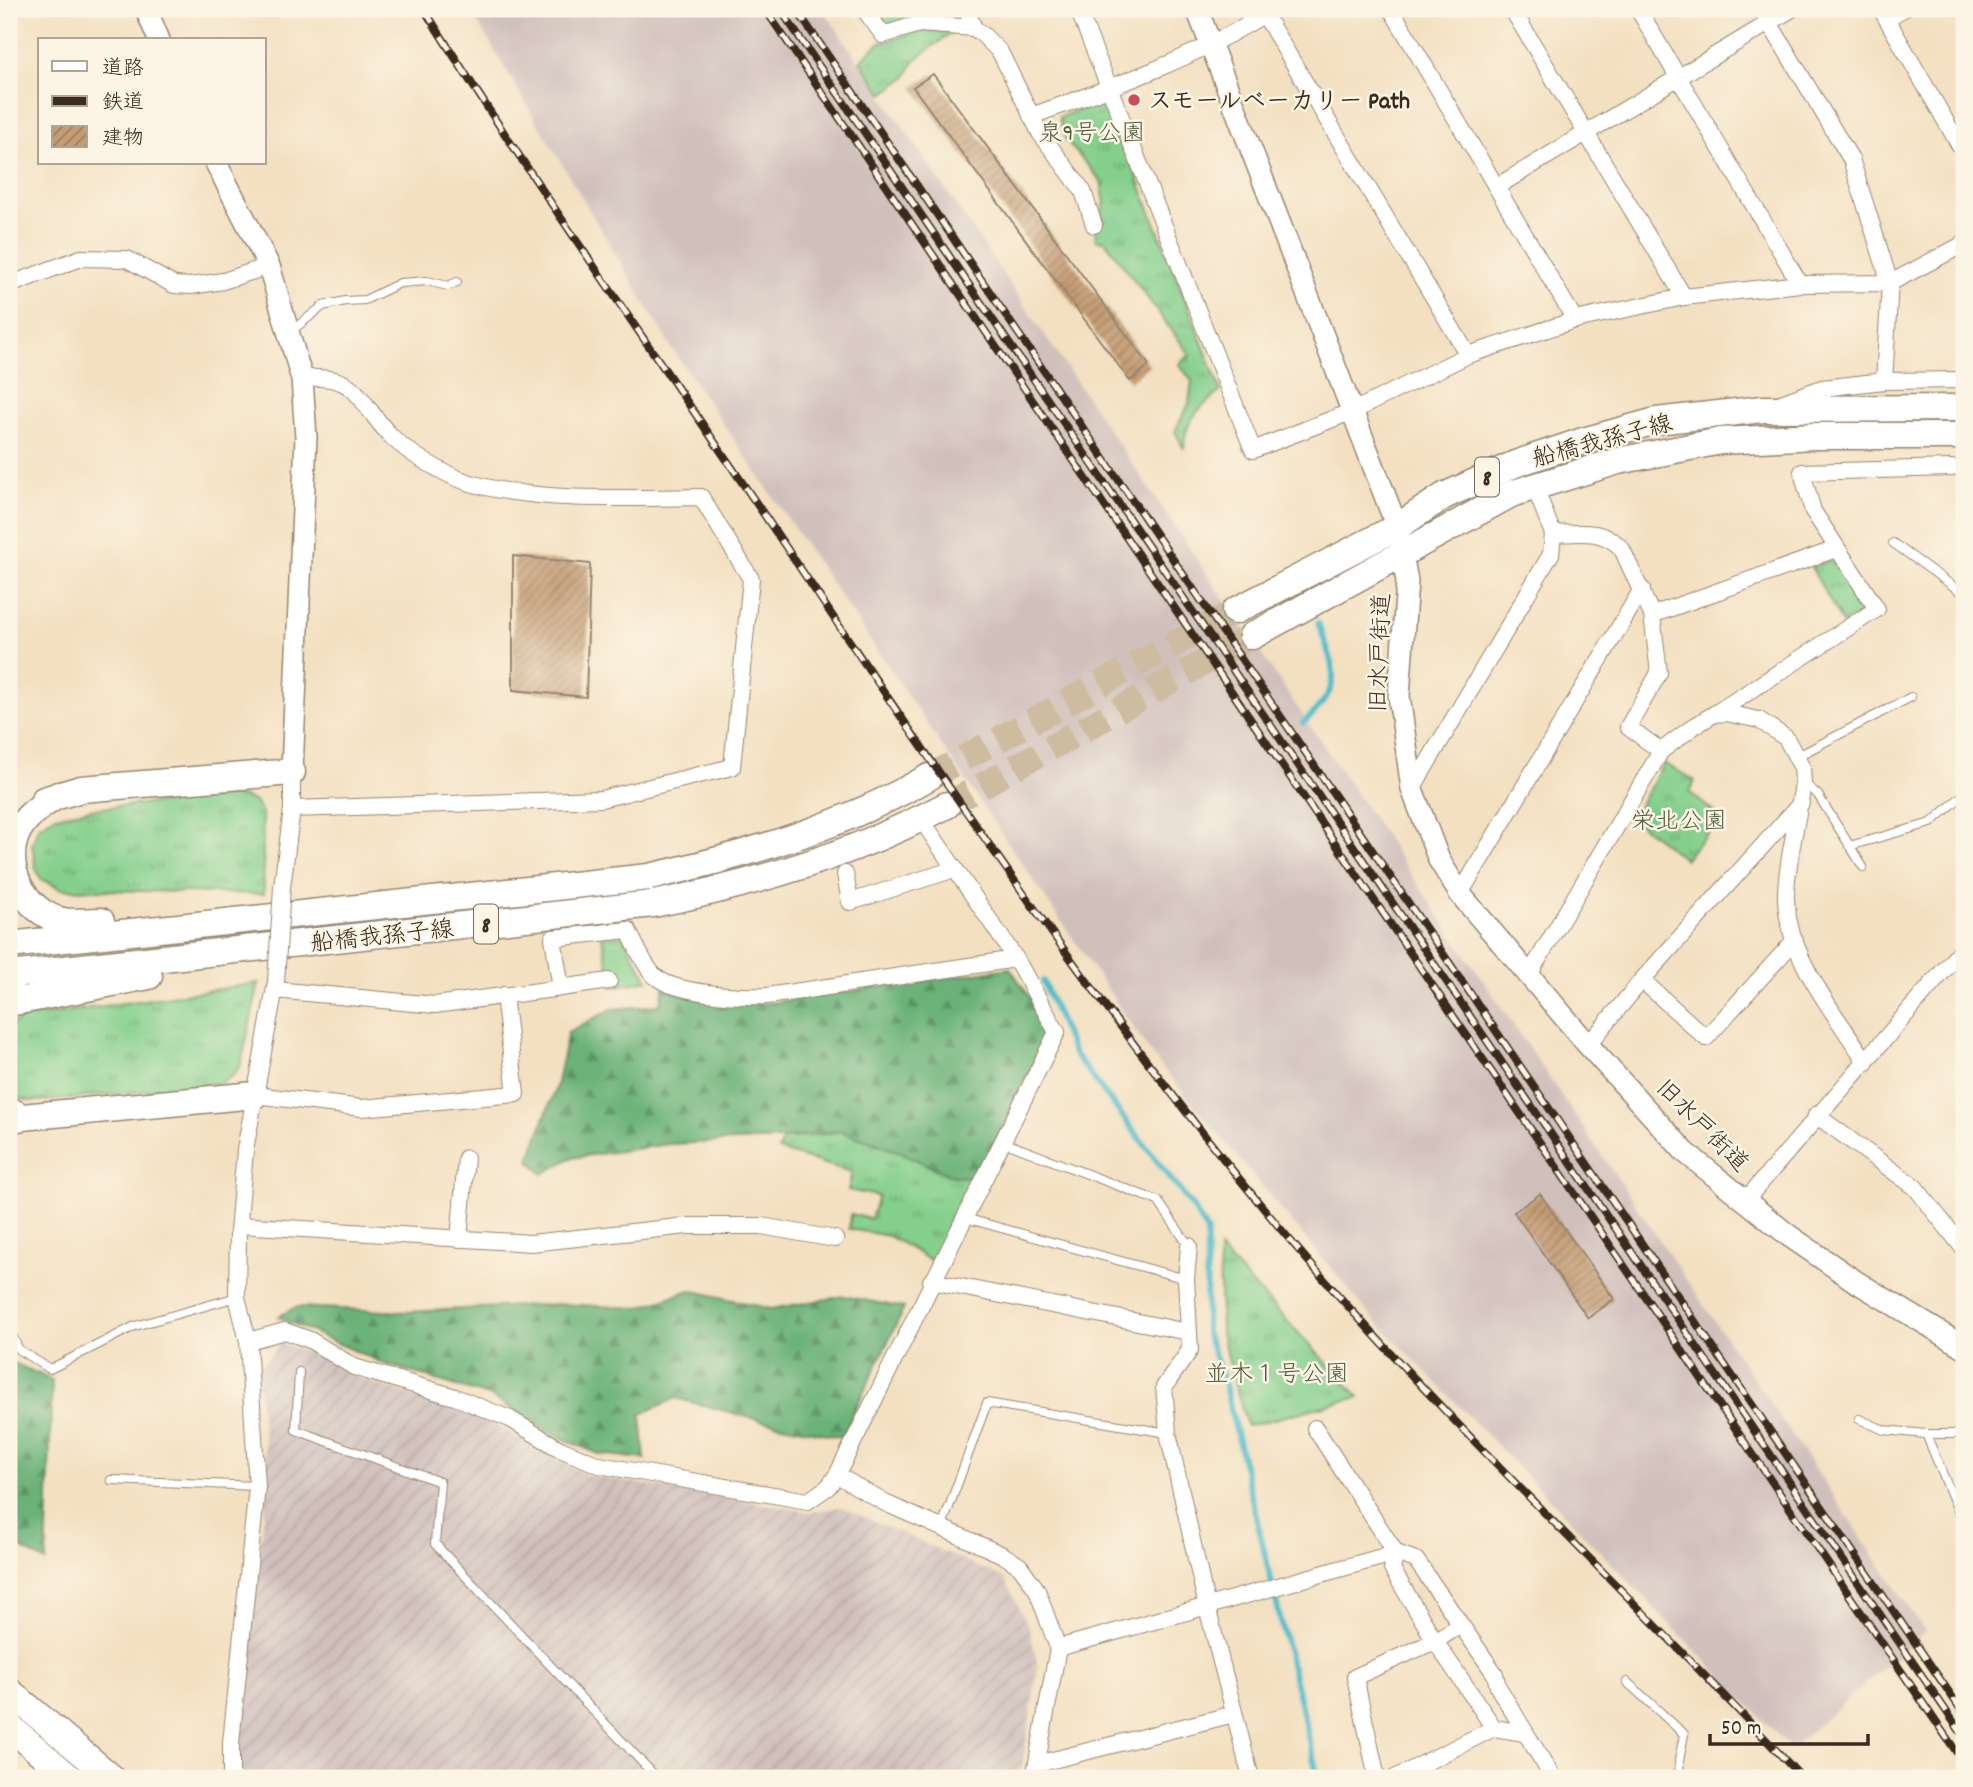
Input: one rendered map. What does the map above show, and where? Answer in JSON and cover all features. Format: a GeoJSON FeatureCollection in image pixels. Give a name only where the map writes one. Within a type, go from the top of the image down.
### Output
{"type":"FeatureCollection","features":[{"type":"Feature","properties":{"kind":"main road","name":"船橋我孫子線"},"geometry":{"type":"LineString","coordinates":[[1235,611],[1397,527],[1444,496],[1515,464],[1583,441],[1656,422],[1763,409],[1964,408]]}},
{"type":"Feature","properties":{"kind":"main road","name":"船橋我孫子線"},"geometry":{"type":"LineString","coordinates":[[1252,636],[1403,555],[1441,531],[1534,485],[1658,452],[1721,441],[1814,436],[1964,436]]}},
{"type":"Feature","properties":{"kind":"main road"},"geometry":{"type":"LineString","coordinates":[[9,818],[24,806],[81,789],[292,772]]}},
{"type":"Feature","properties":{"kind":"main road","name":"船橋我孫子線"},"geometry":{"type":"LineString","coordinates":[[9,945],[649,877],[712,863],[833,824],[929,777]]}},
{"type":"Feature","properties":{"kind":"main road"},"geometry":{"type":"LineString","coordinates":[[58,795],[34,810],[18,831],[13,848],[12,871],[33,905],[63,921],[230,922]]}},
{"type":"Feature","properties":{"kind":"main road","name":"船橋我孫子線"},"geometry":{"type":"LineString","coordinates":[[11,995],[178,971],[252,949],[551,928],[719,891],[785,872],[921,819],[947,805]]}},
{"type":"Feature","properties":{"kind":"main road"},"geometry":{"type":"LineString","coordinates":[[13,1116],[255,1095]]}},
{"type":"Feature","properties":{"kind":"main road"},"geometry":{"type":"LineString","coordinates":[[9,1685],[15,1708],[70,1778]]}},
{"type":"Feature","properties":{"kind":"main road"},"geometry":{"type":"LineString","coordinates":[[15,1708],[112,1778]]}},
{"type":"Feature","properties":{"kind":"street"},"geometry":{"type":"LineString","coordinates":[[146,9],[158,38]]}},
{"type":"Feature","properties":{"kind":"street"},"geometry":{"type":"LineString","coordinates":[[864,9],[883,35],[919,24],[974,28]]}},
{"type":"Feature","properties":{"kind":"street"},"geometry":{"type":"LineString","coordinates":[[966,9],[974,28],[1000,52],[1031,116],[1083,191],[1094,225]]}},
{"type":"Feature","properties":{"kind":"street"},"geometry":{"type":"LineString","coordinates":[[1078,9],[1253,450],[1353,411],[1468,355],[1574,320],[1684,297],[1800,284],[1890,283],[1964,244]]}},
{"type":"Feature","properties":{"kind":"street","name":"旧水戸街道"},"geometry":{"type":"LineString","coordinates":[[1197,9],[1397,527],[1407,582],[1399,696],[1412,789],[1439,860],[1460,894],[1588,1045],[1685,1152],[1744,1202],[1855,1281],[1964,1347]]}},
{"type":"Feature","properties":{"kind":"street"},"geometry":{"type":"LineString","coordinates":[[1391,9],[1574,320]]}},
{"type":"Feature","properties":{"kind":"street"},"geometry":{"type":"LineString","coordinates":[[1512,9],[1684,297]]}},
{"type":"Feature","properties":{"kind":"street"},"geometry":{"type":"LineString","coordinates":[[1638,9],[1800,284]]}},
{"type":"Feature","properties":{"kind":"street"},"geometry":{"type":"LineString","coordinates":[[1496,187],[1679,76],[1765,16],[1791,9]]}},
{"type":"Feature","properties":{"kind":"street"},"geometry":{"type":"LineString","coordinates":[[1903,9],[1884,14],[1964,153]]}},
{"type":"Feature","properties":{"kind":"street"},"geometry":{"type":"LineString","coordinates":[[1031,116],[1109,89],[1212,46],[1268,11],[1468,355]]}},
{"type":"Feature","properties":{"kind":"street"},"geometry":{"type":"LineString","coordinates":[[1765,16],[1851,159],[1890,283],[1884,381]]}},
{"type":"Feature","properties":{"kind":"street"},"geometry":{"type":"LineString","coordinates":[[217,164],[269,266],[290,332],[302,380],[305,460],[292,809],[282,887],[276,986],[245,1150],[239,1225],[237,1297],[248,1341],[257,1486],[231,1743],[231,1778]]}},
{"type":"Feature","properties":{"kind":"street"},"geometry":{"type":"LineString","coordinates":[[9,285],[81,258],[127,260],[174,285],[191,286],[223,281],[269,266]]}},
{"type":"Feature","properties":{"kind":"street"},"geometry":{"type":"LineString","coordinates":[[292,809],[601,799],[732,767],[751,579],[701,496],[597,498],[499,490],[444,473],[391,436],[353,388],[338,378],[302,380]]}},
{"type":"Feature","properties":{"kind":"street"},"geometry":{"type":"LineString","coordinates":[[1763,409],[1822,388],[1884,381],[1964,380]]}},
{"type":"Feature","properties":{"kind":"street"},"geometry":{"type":"LineString","coordinates":[[1529,975],[1661,751],[1877,609],[1813,511],[1802,472],[1952,468]]}},
{"type":"Feature","properties":{"kind":"street"},"geometry":{"type":"LineString","coordinates":[[1412,789],[1551,554],[1553,534],[1534,485]]}},
{"type":"Feature","properties":{"kind":"street"},"geometry":{"type":"LineString","coordinates":[[1553,534],[1598,533],[1615,541],[1622,549],[1642,589],[1652,615],[1659,673],[1628,727],[1661,751]]}},
{"type":"Feature","properties":{"kind":"street"},"geometry":{"type":"LineString","coordinates":[[1652,615],[1836,549]]}},
{"type":"Feature","properties":{"kind":"street"},"geometry":{"type":"LineString","coordinates":[[1460,894],[1642,589]]}},
{"type":"Feature","properties":{"kind":"street"},"geometry":{"type":"LineString","coordinates":[[1714,714],[1726,713],[1759,720],[1786,738],[1802,768],[1801,803],[1786,898],[1795,940],[1808,971],[1866,1062]]}},
{"type":"Feature","properties":{"kind":"street"},"geometry":{"type":"LineString","coordinates":[[1588,1045],[1642,980],[1801,803]]}},
{"type":"Feature","properties":{"kind":"street"},"geometry":{"type":"LineString","coordinates":[[248,1341],[285,1331],[310,1340],[354,1367],[454,1397],[510,1419],[560,1449],[599,1465],[808,1501],[828,1487],[837,1475],[1057,1032],[1016,959],[921,819]]}},
{"type":"Feature","properties":{"kind":"street"},"geometry":{"type":"LineString","coordinates":[[845,874],[850,902],[955,869]]}},
{"type":"Feature","properties":{"kind":"street"},"geometry":{"type":"LineString","coordinates":[[561,988],[551,928],[628,930],[653,975],[689,990],[733,997],[767,996],[1016,959]]}},
{"type":"Feature","properties":{"kind":"street"},"geometry":{"type":"LineString","coordinates":[[1642,980],[1706,1038],[1795,940]]}},
{"type":"Feature","properties":{"kind":"street"},"geometry":{"type":"LineString","coordinates":[[1744,1202],[1816,1115],[1866,1062],[1964,947]]}},
{"type":"Feature","properties":{"kind":"street"},"geometry":{"type":"LineString","coordinates":[[276,986],[435,1005],[609,981]]}},
{"type":"Feature","properties":{"kind":"street"},"geometry":{"type":"LineString","coordinates":[[255,1095],[362,1108],[516,1094],[505,995]]}},
{"type":"Feature","properties":{"kind":"street"},"geometry":{"type":"LineString","coordinates":[[1816,1115],[1915,1187],[1964,1249]]}},
{"type":"Feature","properties":{"kind":"street"},"geometry":{"type":"LineString","coordinates":[[459,1239],[466,1158]]}},
{"type":"Feature","properties":{"kind":"street"},"geometry":{"type":"LineString","coordinates":[[239,1225],[531,1244],[687,1226],[761,1226],[835,1239]]}},
{"type":"Feature","properties":{"kind":"street"},"geometry":{"type":"LineString","coordinates":[[1189,1246],[1186,1279],[1189,1350],[1164,1387],[1168,1433],[1207,1607],[1251,1778]]}},
{"type":"Feature","properties":{"kind":"street"},"geometry":{"type":"LineString","coordinates":[[931,1281],[1188,1332]]}},
{"type":"Feature","properties":{"kind":"street"},"geometry":{"type":"LineString","coordinates":[[1315,1428],[1396,1553],[1392,1569],[1435,1641],[1494,1728]]}},
{"type":"Feature","properties":{"kind":"street"},"geometry":{"type":"LineString","coordinates":[[837,1475],[1020,1566],[1042,1602],[1058,1648],[1035,1771],[1234,1714]]}},
{"type":"Feature","properties":{"kind":"street"},"geometry":{"type":"LineString","coordinates":[[1058,1648],[1284,1587],[1396,1553],[1416,1560],[1459,1626],[1495,1674],[1498,1687],[1553,1778]]}},
{"type":"Feature","properties":{"kind":"street"},"geometry":{"type":"LineString","coordinates":[[1377,1778],[1355,1677],[1435,1641],[1459,1626]]}},
{"type":"Feature","properties":{"kind":"street"},"geometry":{"type":"LineString","coordinates":[[1395,1778],[1494,1728],[1524,1733]]}},
{"type":"Feature","properties":{"kind":"lane"},"geometry":{"type":"LineString","coordinates":[[290,332],[323,306],[365,300],[400,283],[427,281],[448,286],[457,282]]}},
{"type":"Feature","properties":{"kind":"lane"},"geometry":{"type":"LineString","coordinates":[[1894,543],[1964,594]]}},
{"type":"Feature","properties":{"kind":"lane"},"geometry":{"type":"LineString","coordinates":[[1796,757],[1911,697]]}},
{"type":"Feature","properties":{"kind":"lane"},"geometry":{"type":"LineString","coordinates":[[1803,782],[1818,795],[1863,867]]}},
{"type":"Feature","properties":{"kind":"lane"},"geometry":{"type":"LineString","coordinates":[[1849,846],[1931,823],[1964,794]]}},
{"type":"Feature","properties":{"kind":"lane"},"geometry":{"type":"LineString","coordinates":[[1003,1142],[1158,1201],[1189,1246]]}},
{"type":"Feature","properties":{"kind":"lane"},"geometry":{"type":"LineString","coordinates":[[965,1218],[1186,1279]]}},
{"type":"Feature","properties":{"kind":"lane"},"geometry":{"type":"LineString","coordinates":[[9,1329],[19,1349],[50,1370],[135,1326],[237,1297]]}},
{"type":"Feature","properties":{"kind":"lane"},"geometry":{"type":"LineString","coordinates":[[299,1372],[296,1430],[440,1482],[435,1544],[657,1778]]}},
{"type":"Feature","properties":{"kind":"lane"},"geometry":{"type":"LineString","coordinates":[[941,1529],[988,1403],[1168,1433]]}},
{"type":"Feature","properties":{"kind":"lane"},"geometry":{"type":"LineString","coordinates":[[1859,1419],[1884,1430],[1964,1434]]}},
{"type":"Feature","properties":{"kind":"lane"},"geometry":{"type":"LineString","coordinates":[[1926,1434],[1964,1525]]}},
{"type":"Feature","properties":{"kind":"lane"},"geometry":{"type":"LineString","coordinates":[[111,1480],[257,1486]]}},
{"type":"Feature","properties":{"kind":"lane"},"geometry":{"type":"LineString","coordinates":[[1628,1682],[1684,1734],[1679,1761],[1680,1778]]}},
{"type":"Feature","properties":{"kind":"shaded area"},"geometry":{"type":"Polygon","coordinates":[[[470,9],[823,9],[1925,1631],[1791,1749],[1365,1309],[1152,1055],[669,344],[470,9]]]}},
{"type":"Feature","properties":{"kind":"shaded area"},"geometry":{"type":"Polygon","coordinates":[[[281,1344],[315,1354],[347,1373],[496,1425],[586,1475],[811,1512],[841,1507],[1004,1578],[1029,1627],[1038,1667],[1020,1778],[239,1778],[238,1735],[268,1482],[257,1371],[281,1344]]]}},
{"type":"Feature","properties":{"kind":"green space"},"geometry":{"type":"Polygon","coordinates":[[[873,9],[956,10],[951,16],[920,16],[888,23],[873,9]]]}},
{"type":"Feature","properties":{"kind":"green space"},"geometry":{"type":"Polygon","coordinates":[[[920,31],[954,31],[915,60],[906,77],[883,94],[860,61],[879,43],[920,31]]]}},
{"type":"Feature","properties":{"kind":"green space","name":"泉9号公園"},"geometry":{"type":"Polygon","coordinates":[[[1100,102],[1109,105],[1221,391],[1206,403],[1190,422],[1184,449],[1175,431],[1189,404],[1192,381],[1179,364],[1190,355],[1105,241],[1096,240],[1095,230],[1105,203],[1101,181],[1066,140],[1059,117],[1100,102]]]}},
{"type":"Feature","properties":{"kind":"green space"},"geometry":{"type":"Polygon","coordinates":[[[1828,561],[1841,565],[1865,601],[1863,612],[1843,624],[1811,567],[1828,561]]]}},
{"type":"Feature","properties":{"kind":"green space","name":"栄北公園"},"geometry":{"type":"Polygon","coordinates":[[[1664,763],[1695,781],[1689,792],[1721,818],[1684,859],[1632,818],[1664,763]]]}},
{"type":"Feature","properties":{"kind":"green space"},"geometry":{"type":"Polygon","coordinates":[[[239,795],[255,802],[262,812],[264,894],[61,889],[41,879],[36,869],[32,845],[38,827],[56,816],[91,809],[239,795]]]}},
{"type":"Feature","properties":{"kind":"green space"},"geometry":{"type":"Polygon","coordinates":[[[622,935],[648,980],[613,987],[602,937],[622,935]]]}},
{"type":"Feature","properties":{"kind":"green space"},"geometry":{"type":"Polygon","coordinates":[[[1010,968],[1033,1002],[1047,1037],[977,1179],[949,1175],[902,1153],[841,1131],[783,1139],[669,1144],[571,1158],[543,1174],[529,1160],[556,1087],[568,1032],[612,1009],[660,1005],[664,987],[715,1001],[769,1003],[1010,968]]]}},
{"type":"Feature","properties":{"kind":"green space"},"geometry":{"type":"Polygon","coordinates":[[[259,983],[241,1064],[234,1075],[221,1083],[57,1100],[31,1101],[9,1096],[9,1025],[24,1018],[259,983]]]}},
{"type":"Feature","properties":{"kind":"green space"},"geometry":{"type":"Polygon","coordinates":[[[841,1131],[902,1153],[949,1175],[977,1179],[932,1261],[889,1236],[849,1229],[851,1214],[871,1219],[878,1196],[848,1190],[852,1172],[778,1150],[783,1139],[841,1131]]]}},
{"type":"Feature","properties":{"kind":"green space","name":"並木１号公園"},"geometry":{"type":"Polygon","coordinates":[[[1219,1249],[1359,1397],[1247,1426],[1221,1333],[1219,1249]]]}},
{"type":"Feature","properties":{"kind":"green space"},"geometry":{"type":"Polygon","coordinates":[[[690,1290],[771,1309],[844,1296],[904,1308],[842,1437],[763,1421],[676,1398],[641,1414],[645,1459],[599,1454],[550,1433],[492,1397],[385,1364],[278,1317],[296,1307],[406,1312],[559,1304],[639,1308],[690,1290]]]}},
{"type":"Feature","properties":{"kind":"green space"},"geometry":{"type":"Polygon","coordinates":[[[9,1361],[52,1380],[46,1562],[9,1541],[9,1361]]]}},
{"type":"Feature","properties":{"kind":"building"},"geometry":{"type":"Polygon","coordinates":[[[933,74],[1149,365],[1130,381],[913,87],[933,74]]]}},
{"type":"Feature","properties":{"kind":"building"},"geometry":{"type":"Polygon","coordinates":[[[513,556],[590,564],[586,697],[513,690],[513,556]]]}},
{"type":"Feature","properties":{"kind":"building"},"geometry":{"type":"Polygon","coordinates":[[[1540,1194],[1614,1299],[1588,1318],[1514,1212],[1540,1194]]]}},
{"type":"Feature","properties":{"kind":"waterway"},"geometry":{"type":"LineString","coordinates":[[1303,723],[1326,698],[1333,677],[1329,654],[1318,623]]}},
{"type":"Feature","properties":{"kind":"waterway"},"geometry":{"type":"LineString","coordinates":[[1043,981],[1073,1052],[1194,1209],[1207,1232],[1206,1332],[1224,1381],[1318,1778]]}},
{"type":"Feature","properties":{"kind":"tunnel"},"geometry":{"type":"LineString","coordinates":[[929,777],[1235,611]]}},
{"type":"Feature","properties":{"kind":"tunnel"},"geometry":{"type":"LineString","coordinates":[[947,805],[1252,636]]}},
{"type":"Feature","properties":{"kind":"railway"},"geometry":{"type":"LineString","coordinates":[[424,9],[552,204],[959,802],[1156,1073],[1296,1247],[1357,1316],[1482,1449],[1802,1778]]}},
{"type":"Feature","properties":{"kind":"railway"},"geometry":{"type":"LineString","coordinates":[[765,9],[1964,1763]]}},
{"type":"Feature","properties":{"kind":"railway"},"geometry":{"type":"LineString","coordinates":[[780,9],[1964,1737]]}},
{"type":"Feature","properties":{"kind":"railway"},"geometry":{"type":"LineString","coordinates":[[796,9],[1964,1714]]}},
{"type":"Feature","properties":{"kind":"place","name":"スモールベーカリー Path"},"geometry":{"type":"Point","coordinates":[1134,100]}}]}
